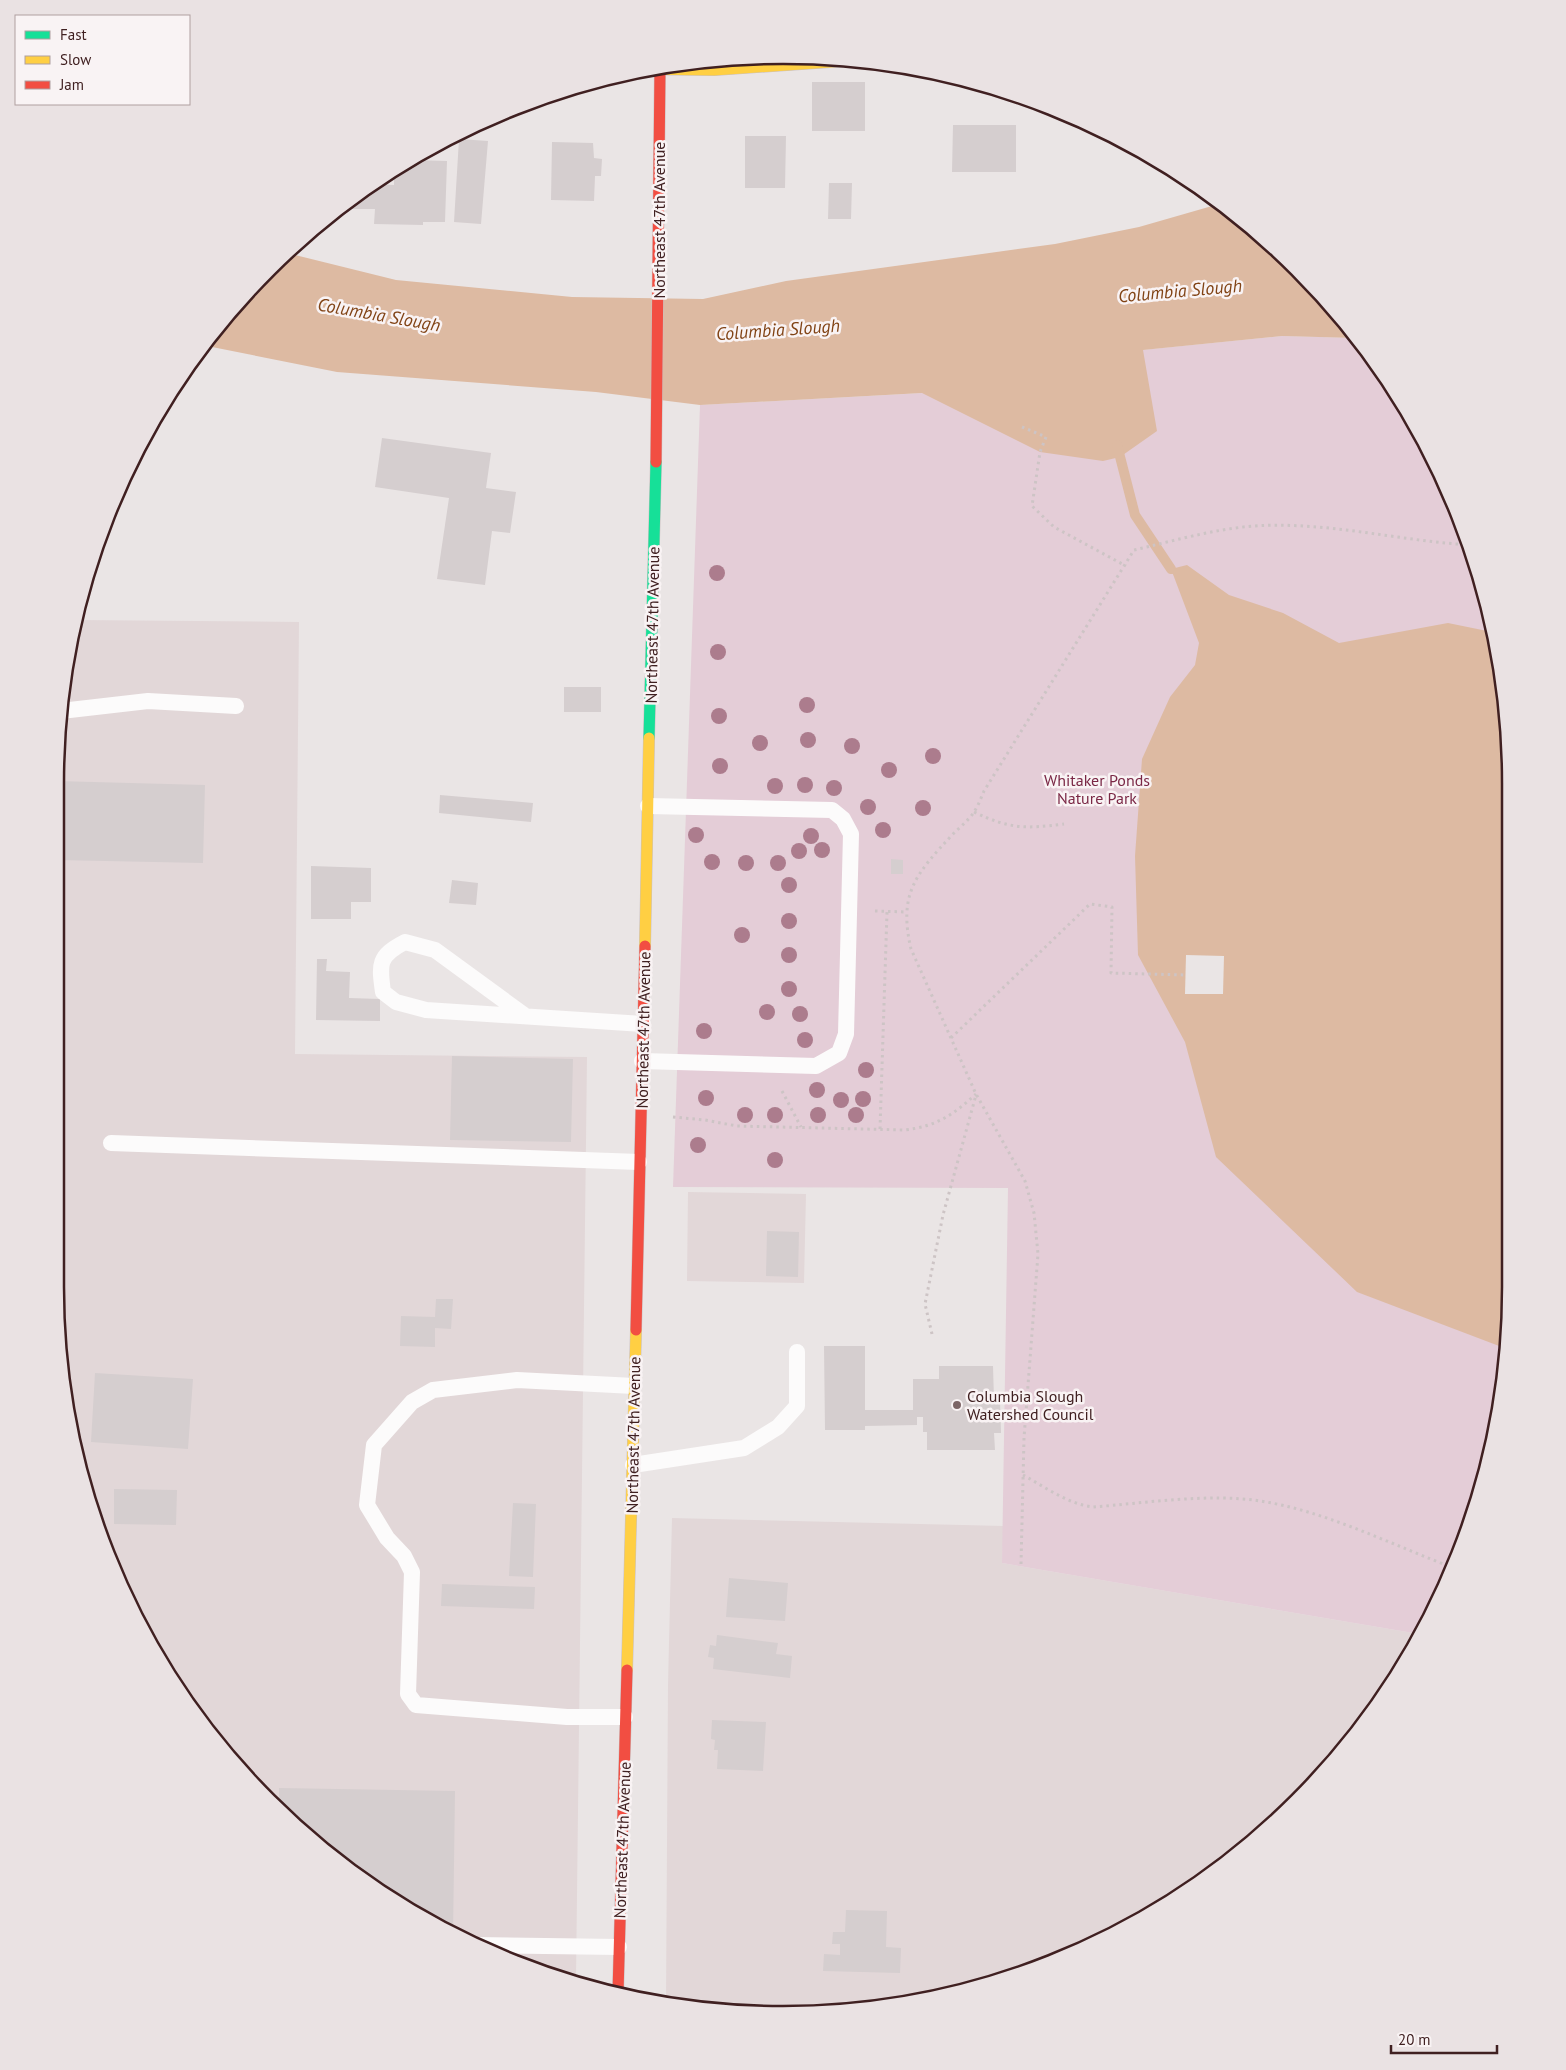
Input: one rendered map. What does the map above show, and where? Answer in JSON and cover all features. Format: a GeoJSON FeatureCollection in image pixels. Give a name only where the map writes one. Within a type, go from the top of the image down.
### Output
{"type":"FeatureCollection","features":[{"type":"Feature","properties":{"kind":"street"},"geometry":{"type":"LineString","coordinates":[[693,70],[797,64]]}},
{"type":"Feature","properties":{"kind":"street","name":"Northeast 47th Avenue"},"geometry":{"type":"LineString","coordinates":[[618,1987],[633,1465],[656,444],[660,75]]}},
{"type":"Feature","properties":{"kind":"lane"},"geometry":{"type":"LineString","coordinates":[[68,710],[148,701],[236,706]]}},
{"type":"Feature","properties":{"kind":"lane"},"geometry":{"type":"LineString","coordinates":[[642,1061],[816,1066],[839,1053],[846,1034],[850,834],[843,819],[832,810],[648,806]]}},
{"type":"Feature","properties":{"kind":"lane"},"geometry":{"type":"LineString","coordinates":[[524,1015],[435,950],[405,942],[388,951],[379,968],[383,992],[396,1002],[426,1010],[643,1024]]}},
{"type":"Feature","properties":{"kind":"lane"},"geometry":{"type":"LineString","coordinates":[[111,1142],[639,1162]]}},
{"type":"Feature","properties":{"kind":"lane"},"geometry":{"type":"LineString","coordinates":[[633,1465],[744,1448],[778,1427],[797,1406],[797,1352]]}},
{"type":"Feature","properties":{"kind":"lane"},"geometry":{"type":"LineString","coordinates":[[625,1717],[566,1717],[416,1705],[408,1694],[412,1572],[404,1556],[387,1538],[367,1505],[374,1445],[394,1425],[412,1402],[432,1390],[517,1380],[634,1386]]}},
{"type":"Feature","properties":{"kind":"lane"},"geometry":{"type":"LineString","coordinates":[[492,1944],[619,1947]]}},
{"type":"Feature","properties":{"kind":"path"},"geometry":{"type":"LineString","coordinates":[[1022,427],[1046,437],[1040,452],[1032,506],[1054,527],[1126,566]]}},
{"type":"Feature","properties":{"kind":"path"},"geometry":{"type":"LineString","coordinates":[[1020,1564],[1023,1475],[1038,1254],[1034,1213],[1025,1181],[976,1094],[911,950],[907,931],[908,899],[912,886],[929,860],[974,812],[984,791],[1126,566],[1134,550],[1253,526],[1285,526],[1461,544]]}},
{"type":"Feature","properties":{"kind":"path"},"geometry":{"type":"LineString","coordinates":[[974,812],[1000,825],[1017,828],[1064,824]]}},
{"type":"Feature","properties":{"kind":"path"},"geometry":{"type":"LineString","coordinates":[[951,1038],[1090,904],[1112,907],[1112,973],[1186,975]]}},
{"type":"Feature","properties":{"kind":"path"},"geometry":{"type":"LineString","coordinates":[[880,1129],[887,912]]}},
{"type":"Feature","properties":{"kind":"path"},"geometry":{"type":"LineString","coordinates":[[770,1065],[800,1127]]}},
{"type":"Feature","properties":{"kind":"path"},"geometry":{"type":"LineString","coordinates":[[640,1117],[687,1117],[737,1126],[920,1128],[944,1120],[976,1094]]}},
{"type":"Feature","properties":{"kind":"path"},"geometry":{"type":"LineString","coordinates":[[932,1334],[925,1304],[943,1215],[976,1094]]}},
{"type":"Feature","properties":{"kind":"path"},"geometry":{"type":"LineString","coordinates":[[1023,1475],[1064,1498],[1093,1507],[1218,1498],[1260,1500],[1316,1515],[1447,1565]]}},
{"type":"Feature","properties":{"kind":"shaded area"},"geometry":{"type":"Polygon","coordinates":[[[83,620],[299,622],[295,1054],[587,1057],[576,1975],[508,1952],[423,1910],[345,1858],[309,1828],[274,1796],[212,1725],[160,1647],[118,1562],[88,1473],[70,1381],[65,1334],[65,736],[70,689],[83,620]]]}},
{"type":"Feature","properties":{"kind":"shaded area"},"geometry":{"type":"Polygon","coordinates":[[[688,1192],[806,1194],[804,1283],[687,1281],[688,1192]]]}},
{"type":"Feature","properties":{"kind":"shaded area"},"geometry":{"type":"Polygon","coordinates":[[[672,1518],[1004,1526],[1002,1563],[1413,1633],[1381,1687],[1354,1725],[1324,1761],[1292,1796],[1257,1828],[1221,1858],[1183,1885],[1143,1910],[1101,1932],[1058,1952],[1014,1968],[969,1982],[923,1992],[877,2000],[830,2005],[736,2005],[666,1996],[668,1685],[672,1518]]]}},
{"type":"Feature","properties":{"kind":"green space","name":"Whitaker Ponds Nature Park"},"geometry":{"type":"Polygon","coordinates":[[[1282,336],[1348,338],[1381,383],[1406,423],[1448,508],[1478,597],[1488,643],[1496,689],[1501,736],[1502,783],[1501,1334],[1496,1381],[1478,1473],[1448,1562],[1413,1633],[1002,1563],[1008,1188],[673,1187],[700,405],[923,393],[1142,350],[1282,336]]]}},
{"type":"Feature","properties":{"kind":"water","name":"Columbia Slough"},"geometry":{"type":"Polygon","coordinates":[[[1212,206],[1257,242],[1292,274],[1348,338],[1282,336],[1143,350],[1157,431],[1120,457],[1103,461],[1040,452],[922,393],[700,405],[596,392],[337,372],[211,347],[274,274],[295,255],[396,280],[572,297],[703,299],[786,281],[1055,244],[1139,227],[1212,206]]]}},
{"type":"Feature","properties":{"kind":"water"},"geometry":{"type":"Polygon","coordinates":[[[1187,565],[1229,595],[1283,613],[1339,643],[1448,623],[1485,631],[1496,689],[1501,736],[1502,783],[1502,1287],[1500,1346],[1357,1292],[1216,1157],[1185,1042],[1138,955],[1135,856],[1142,759],[1170,697],[1195,665],[1199,643],[1171,569],[1187,565]]]}},
{"type":"Feature","properties":{"kind":"pier"},"geometry":{"type":"Polygon","coordinates":[[[1186,955],[1224,956],[1223,994],[1185,994],[1186,955]]]}},
{"type":"Feature","properties":{"kind":"building"},"geometry":{"type":"Polygon","coordinates":[[[812,82],[865,82],[865,131],[812,131],[812,82]]]}},
{"type":"Feature","properties":{"kind":"building"},"geometry":{"type":"Polygon","coordinates":[[[953,125],[1016,125],[1016,172],[952,172],[953,125]]]}},
{"type":"Feature","properties":{"kind":"building"},"geometry":{"type":"Polygon","coordinates":[[[745,136],[786,136],[785,188],[745,188],[745,136]]]}},
{"type":"Feature","properties":{"kind":"building"},"geometry":{"type":"Polygon","coordinates":[[[463,139],[488,141],[481,224],[454,222],[459,141],[463,139]]]}},
{"type":"Feature","properties":{"kind":"building"},"geometry":{"type":"Polygon","coordinates":[[[552,142],[593,143],[594,158],[602,159],[601,176],[595,176],[594,201],[551,200],[552,142]]]}},
{"type":"Feature","properties":{"kind":"building"},"geometry":{"type":"Polygon","coordinates":[[[423,160],[447,161],[445,222],[423,222],[423,225],[374,224],[375,209],[352,209],[352,207],[384,185],[394,185],[394,178],[423,160]]]}},
{"type":"Feature","properties":{"kind":"building"},"geometry":{"type":"Polygon","coordinates":[[[829,183],[852,183],[851,219],[828,219],[829,183]]]}},
{"type":"Feature","properties":{"kind":"building"},"geometry":{"type":"Polygon","coordinates":[[[382,438],[491,453],[486,488],[516,492],[510,533],[492,531],[485,585],[437,579],[449,498],[375,487],[382,438]]]}},
{"type":"Feature","properties":{"kind":"building"},"geometry":{"type":"Polygon","coordinates":[[[564,687],[601,687],[601,712],[564,712],[564,687]]]}},
{"type":"Feature","properties":{"kind":"building"},"geometry":{"type":"Polygon","coordinates":[[[64,781],[205,785],[203,863],[64,860],[64,781]]]}},
{"type":"Feature","properties":{"kind":"building"},"geometry":{"type":"Polygon","coordinates":[[[440,795],[533,803],[531,822],[439,813],[440,795]]]}},
{"type":"Feature","properties":{"kind":"building"},"geometry":{"type":"Polygon","coordinates":[[[891,859],[903,860],[903,874],[891,874],[891,859]]]}},
{"type":"Feature","properties":{"kind":"building"},"geometry":{"type":"Polygon","coordinates":[[[311,866],[371,868],[371,902],[351,902],[351,919],[311,919],[311,866]]]}},
{"type":"Feature","properties":{"kind":"building"},"geometry":{"type":"Polygon","coordinates":[[[452,880],[478,883],[476,905],[449,903],[452,880]]]}},
{"type":"Feature","properties":{"kind":"building"},"geometry":{"type":"Polygon","coordinates":[[[317,959],[327,959],[326,971],[350,972],[349,998],[380,999],[380,1021],[316,1020],[317,959]]]}},
{"type":"Feature","properties":{"kind":"building"},"geometry":{"type":"Polygon","coordinates":[[[452,1056],[573,1059],[571,1142],[450,1140],[452,1056]]]}},
{"type":"Feature","properties":{"kind":"building"},"geometry":{"type":"Polygon","coordinates":[[[767,1231],[799,1232],[798,1277],[766,1276],[767,1231]]]}},
{"type":"Feature","properties":{"kind":"building"},"geometry":{"type":"Polygon","coordinates":[[[436,1299],[453,1299],[451,1329],[435,1328],[435,1347],[400,1346],[401,1316],[435,1317],[436,1299]]]}},
{"type":"Feature","properties":{"kind":"building"},"geometry":{"type":"Polygon","coordinates":[[[824,1346],[865,1346],[865,1410],[913,1410],[913,1379],[939,1379],[939,1366],[993,1366],[994,1400],[1000,1401],[1001,1433],[994,1433],[995,1450],[927,1450],[927,1432],[923,1432],[923,1417],[917,1417],[917,1425],[865,1426],[865,1430],[825,1430],[824,1346]]]}},
{"type":"Feature","properties":{"kind":"building"},"geometry":{"type":"Polygon","coordinates":[[[95,1373],[193,1379],[188,1449],[91,1442],[95,1373]]]}},
{"type":"Feature","properties":{"kind":"building"},"geometry":{"type":"Polygon","coordinates":[[[114,1489],[177,1490],[176,1525],[114,1524],[114,1489]]]}},
{"type":"Feature","properties":{"kind":"building"},"geometry":{"type":"Polygon","coordinates":[[[513,1503],[536,1504],[533,1577],[509,1576],[513,1503]]]}},
{"type":"Feature","properties":{"kind":"building"},"geometry":{"type":"Polygon","coordinates":[[[729,1578],[788,1583],[785,1621],[726,1617],[729,1578]]]}},
{"type":"Feature","properties":{"kind":"building"},"geometry":{"type":"Polygon","coordinates":[[[442,1584],[535,1587],[534,1609],[441,1606],[442,1584]]]}},
{"type":"Feature","properties":{"kind":"building"},"geometry":{"type":"Polygon","coordinates":[[[717,1635],[778,1643],[776,1654],[792,1656],[790,1678],[713,1669],[714,1658],[708,1657],[710,1645],[716,1646],[717,1635]]]}},
{"type":"Feature","properties":{"kind":"building"},"geometry":{"type":"Polygon","coordinates":[[[712,1720],[766,1722],[763,1771],[717,1769],[718,1750],[714,1750],[715,1740],[711,1739],[712,1720]]]}},
{"type":"Feature","properties":{"kind":"building"},"geometry":{"type":"Polygon","coordinates":[[[279,1788],[455,1791],[453,1926],[423,1910],[383,1885],[345,1858],[279,1801],[279,1788]]]}},
{"type":"Feature","properties":{"kind":"building"},"geometry":{"type":"Polygon","coordinates":[[[846,1910],[887,1911],[886,1947],[901,1948],[900,1973],[823,1971],[824,1954],[840,1955],[840,1944],[832,1944],[833,1932],[845,1932],[846,1910]]]}},
{"type":"Feature","properties":{"kind":"waterway"},"geometry":{"type":"LineString","coordinates":[[1117,445],[1135,515],[1171,569]]}},
{"type":"Feature","properties":{"kind":"traffic: fast"},"geometry":{"type":"LineString","coordinates":[[649,738],[656,462]]}},
{"type":"Feature","properties":{"kind":"traffic: slow"},"geometry":{"type":"LineString","coordinates":[[692,70],[797,64]]}},
{"type":"Feature","properties":{"kind":"traffic: slow"},"geometry":{"type":"LineString","coordinates":[[645,946],[649,738]]}},
{"type":"Feature","properties":{"kind":"traffic: slow"},"geometry":{"type":"LineString","coordinates":[[627,1670],[636,1330]]}},
{"type":"Feature","properties":{"kind":"traffic: jam"},"geometry":{"type":"LineString","coordinates":[[656,462],[660,75]]}},
{"type":"Feature","properties":{"kind":"traffic: jam"},"geometry":{"type":"LineString","coordinates":[[636,1330],[645,946]]}},
{"type":"Feature","properties":{"kind":"traffic: jam"},"geometry":{"type":"LineString","coordinates":[[618,1987],[627,1670]]}},
{"type":"Feature","properties":{"kind":"place","name":"Columbia Slough Watershed Council"},"geometry":{"type":"Point","coordinates":[957,1405]}}]}
